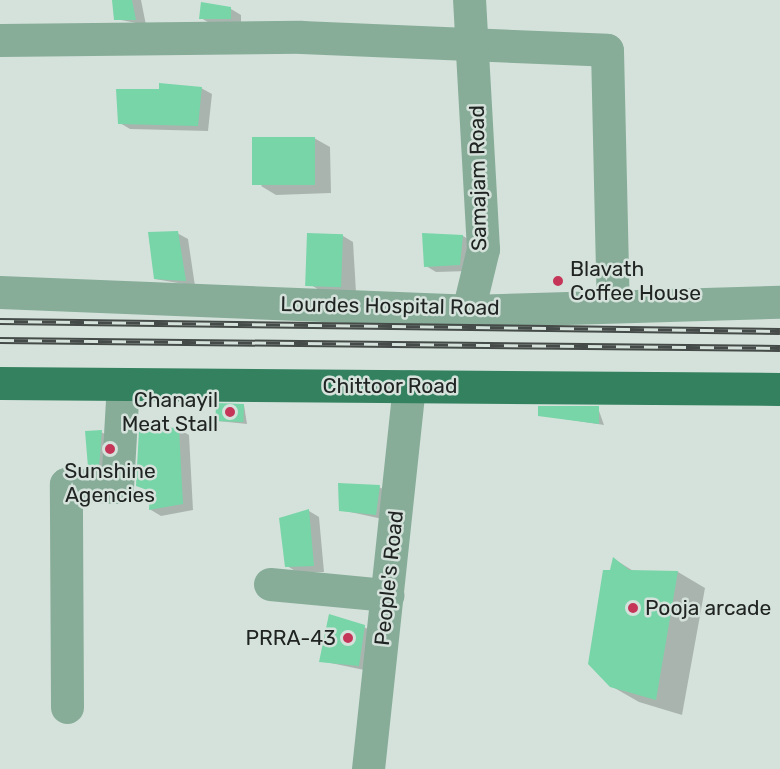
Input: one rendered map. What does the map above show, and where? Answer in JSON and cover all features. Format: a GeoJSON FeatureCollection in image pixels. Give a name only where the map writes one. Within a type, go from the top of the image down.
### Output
{"type":"FeatureCollection","features":[{"type":"Feature","properties":{"kind":"main road","name":"Chittoor Road"},"geometry":{"type":"LineString","coordinates":[[0,383],[780,389]]}},
{"type":"Feature","properties":{"kind":"street","name":"Samajam Road"},"geometry":{"type":"LineString","coordinates":[[468,0],[483,249],[468,311]]}},
{"type":"Feature","properties":{"kind":"street"},"geometry":{"type":"LineString","coordinates":[[0,40],[301,38],[607,51],[613,306]]}},
{"type":"Feature","properties":{"kind":"street","name":"Lourdes Hospital Road"},"geometry":{"type":"LineString","coordinates":[[0,292],[468,311],[780,302]]}},
{"type":"Feature","properties":{"kind":"street"},"geometry":{"type":"LineString","coordinates":[[67,707],[66,484],[117,487],[123,384]]}},
{"type":"Feature","properties":{"kind":"street","name":"People's Road"},"geometry":{"type":"LineString","coordinates":[[368,769],[409,386]]}},
{"type":"Feature","properties":{"kind":"street"},"geometry":{"type":"LineString","coordinates":[[270,584],[387,595]]}},
{"type":"Feature","properties":{"kind":"building"},"geometry":{"type":"Polygon","coordinates":[[[112,0],[132,0],[136,20],[114,20],[112,0]]]}},
{"type":"Feature","properties":{"kind":"building"},"geometry":{"type":"Polygon","coordinates":[[[201,2],[231,7],[231,19],[199,19],[201,2]]]}},
{"type":"Feature","properties":{"kind":"building"},"geometry":{"type":"Polygon","coordinates":[[[159,83],[202,87],[198,126],[118,124],[116,89],[159,89],[159,83]]]}},
{"type":"Feature","properties":{"kind":"building"},"geometry":{"type":"Polygon","coordinates":[[[252,137],[315,137],[315,185],[252,185],[252,137]]]}},
{"type":"Feature","properties":{"kind":"building"},"geometry":{"type":"Polygon","coordinates":[[[178,231],[186,281],[154,279],[148,232],[178,231]]]}},
{"type":"Feature","properties":{"kind":"building"},"geometry":{"type":"Polygon","coordinates":[[[307,233],[343,234],[341,287],[305,286],[307,233]]]}},
{"type":"Feature","properties":{"kind":"building"},"geometry":{"type":"Polygon","coordinates":[[[422,233],[463,235],[460,265],[424,267],[422,233]]]}},
{"type":"Feature","properties":{"kind":"building","name":"Chanayil Meat Stall"},"geometry":{"type":"Polygon","coordinates":[[[216,403],[244,404],[243,422],[215,421],[216,403]]]}},
{"type":"Feature","properties":{"kind":"building"},"geometry":{"type":"Polygon","coordinates":[[[538,406],[599,406],[599,424],[538,416],[538,406]]]}},
{"type":"Feature","properties":{"kind":"building"},"geometry":{"type":"Polygon","coordinates":[[[179,428],[183,504],[149,510],[150,491],[136,486],[139,429],[179,428]]]}},
{"type":"Feature","properties":{"kind":"building"},"geometry":{"type":"Polygon","coordinates":[[[102,430],[99,467],[88,467],[85,431],[102,430]]]}},
{"type":"Feature","properties":{"kind":"building"},"geometry":{"type":"Polygon","coordinates":[[[338,483],[380,485],[376,515],[339,511],[338,483]]]}},
{"type":"Feature","properties":{"kind":"building"},"geometry":{"type":"Polygon","coordinates":[[[309,509],[314,566],[285,567],[279,518],[309,509]]]}},
{"type":"Feature","properties":{"kind":"building","name":"Pooja arcade"},"geometry":{"type":"Polygon","coordinates":[[[613,557],[629,570],[678,571],[656,700],[610,687],[588,664],[603,570],[610,570],[613,557]]]}},
{"type":"Feature","properties":{"kind":"building","name":"PRRA-43"},"geometry":{"type":"Polygon","coordinates":[[[329,614],[365,625],[359,666],[319,662],[329,614]]]}},
{"type":"Feature","properties":{"kind":"railway"},"geometry":{"type":"LineString","coordinates":[[0,321],[780,331]]}},
{"type":"Feature","properties":{"kind":"railway"},"geometry":{"type":"LineString","coordinates":[[0,340],[780,348]]}},
{"type":"Feature","properties":{"kind":"place","name":"Blavath Coffee House"},"geometry":{"type":"Point","coordinates":[558,281]}},
{"type":"Feature","properties":{"kind":"place","name":"Chanayil Meat Stall"},"geometry":{"type":"Point","coordinates":[230,412]}},
{"type":"Feature","properties":{"kind":"place","name":"Sunshine Agencies"},"geometry":{"type":"Point","coordinates":[110,449]}},
{"type":"Feature","properties":{"kind":"place","name":"Pooja arcade"},"geometry":{"type":"Point","coordinates":[633,608]}},
{"type":"Feature","properties":{"kind":"place","name":"PRRA-43"},"geometry":{"type":"Point","coordinates":[348,638]}}]}
